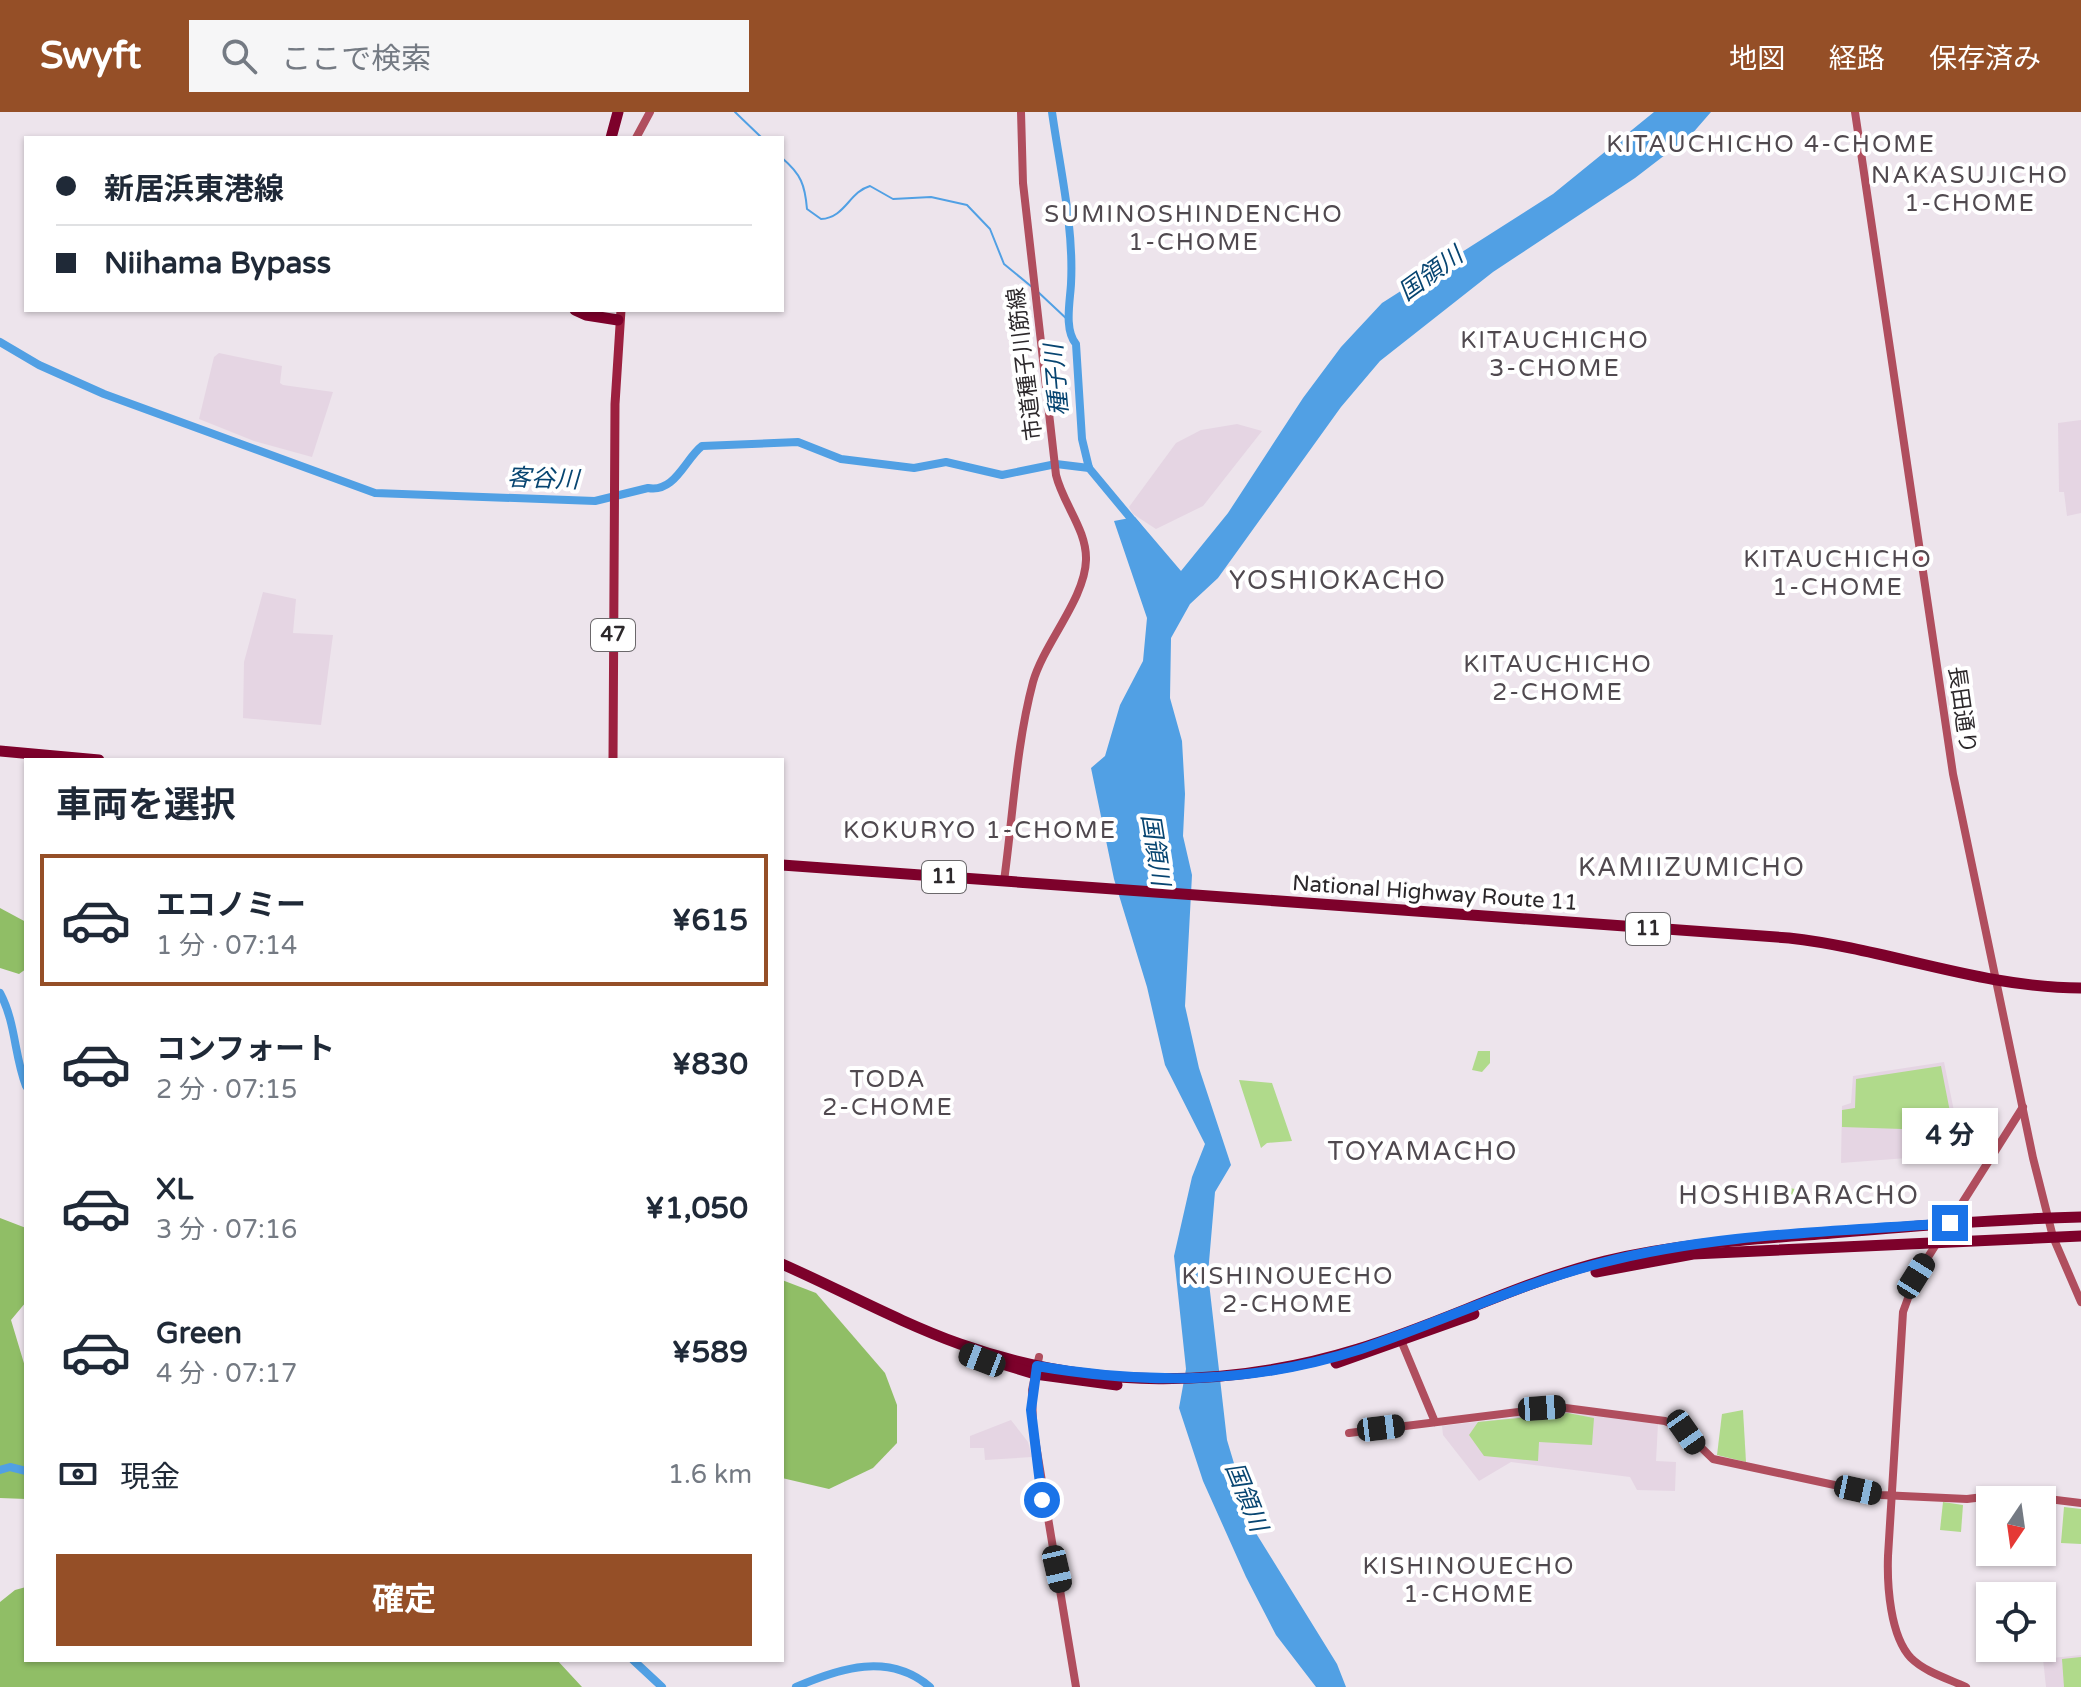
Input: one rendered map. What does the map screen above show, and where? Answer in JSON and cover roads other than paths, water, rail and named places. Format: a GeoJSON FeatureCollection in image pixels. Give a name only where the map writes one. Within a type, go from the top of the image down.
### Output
{"type":"FeatureCollection","features":[{"type":"Feature","properties":{"kind":"highway"},"geometry":{"type":"LineString","coordinates":[[610,136],[616,112]]}},
{"type":"Feature","properties":{"kind":"highway"},"geometry":{"type":"LineString","coordinates":[[579,312],[586,315],[620,315]]}},
{"type":"Feature","properties":{"kind":"highway"},"geometry":{"type":"LineString","coordinates":[[0,751],[77,758]]}},
{"type":"Feature","properties":{"kind":"highway","name":"National Highway Route 11"},"geometry":{"type":"LineString","coordinates":[[784,865],[1789,938],[1871,951],[1997,982],[2081,988]]}},
{"type":"Feature","properties":{"kind":"highway"},"geometry":{"type":"LineString","coordinates":[[1400,1339],[1529,1284],[1639,1254],[1734,1239],[2081,1217]]}},
{"type":"Feature","properties":{"kind":"highway"},"geometry":{"type":"LineString","coordinates":[[784,1265],[887,1313],[956,1350],[1037,1365],[1103,1384],[1162,1383],[1306,1371],[1530,1291],[1639,1262],[1693,1254],[2081,1236]]}},
{"type":"Feature","properties":{"kind":"main road","name":"47"},"geometry":{"type":"LineString","coordinates":[[613,758],[613,489],[620,315]]}},
{"type":"Feature","properties":{"kind":"street"},"geometry":{"type":"LineString","coordinates":[[637,136],[650,112]]}},
{"type":"Feature","properties":{"kind":"street","name":"市道種子川筋線"},"geometry":{"type":"LineString","coordinates":[[1004,881],[1032,685],[1044,654],[1078,589],[1086,560],[1081,532],[1061,495],[1056,475],[1023,183],[1021,112]]}},
{"type":"Feature","properties":{"kind":"street","name":"長田通り"},"geometry":{"type":"LineString","coordinates":[[1855,112],[1953,774],[2048,1218],[2081,1302]]}},
{"type":"Feature","properties":{"kind":"street"},"geometry":{"type":"LineString","coordinates":[[1966,1687],[1918,1664],[1900,1639],[1888,1572],[1903,1312],[1916,1276],[2023,1107]]}},
{"type":"Feature","properties":{"kind":"street"},"geometry":{"type":"LineString","coordinates":[[1400,1339],[1435,1422]]}},
{"type":"Feature","properties":{"kind":"street"},"geometry":{"type":"LineString","coordinates":[[1037,1365],[1031,1410],[1037,1461],[1076,1687]]}},
{"type":"Feature","properties":{"kind":"street"},"geometry":{"type":"LineString","coordinates":[[1349,1433],[1558,1407],[1665,1421],[1681,1428],[1713,1459],[1891,1496],[1967,1499],[2008,1494],[2081,1503]]}},
{"type":"Feature","properties":{"kind":"street"},"geometry":{"type":"LineString","coordinates":[[1853,1488],[1884,1489],[1892,1483]]}},
{"type":"Feature","properties":{"kind":"water","name":"国領川"},"geometry":{"type":"Polygon","coordinates":[[[1654,112],[1711,112],[1691,135],[1635,178],[1493,272],[1380,361],[1341,407],[1218,578],[1190,604],[1171,638],[1170,698],[1182,741],[1185,794],[1183,836],[1192,875],[1185,1006],[1199,1068],[1231,1165],[1215,1192],[1208,1274],[1227,1440],[1254,1530],[1337,1664],[1346,1687],[1316,1687],[1276,1635],[1246,1577],[1203,1481],[1179,1408],[1186,1369],[1174,1256],[1192,1177],[1205,1144],[1165,1065],[1147,987],[1114,879],[1091,768],[1105,756],[1120,705],[1143,661],[1147,618],[1114,521],[1135,517],[1181,571],[1228,513],[1303,398],[1341,347],[1382,303],[1553,194],[1654,112]]]}},
{"type":"Feature","properties":{"kind":"waterway"},"geometry":{"type":"LineString","coordinates":[[735,112],[760,136]]}},
{"type":"Feature","properties":{"kind":"waterway","name":"種子川"},"geometry":{"type":"LineString","coordinates":[[1052,112],[1070,241],[1069,324],[1076,344],[1082,439],[1089,468],[1138,527]]}},
{"type":"Feature","properties":{"kind":"waterway"},"geometry":{"type":"LineString","coordinates":[[784,160],[801,180],[807,209],[821,219],[842,210],[870,186],[893,199],[931,197],[967,205],[990,229],[1004,264],[1032,287]]}},
{"type":"Feature","properties":{"kind":"waterway"},"geometry":{"type":"LineString","coordinates":[[1037,291],[1069,321]]}},
{"type":"Feature","properties":{"kind":"waterway","name":"客谷川"},"geometry":{"type":"LineString","coordinates":[[0,342],[39,365],[104,394],[375,493],[595,501],[665,485],[679,474],[702,446],[798,442],[841,459],[914,468],[946,462],[1002,475],[1056,464],[1089,468]]}},
{"type":"Feature","properties":{"kind":"waterway"},"geometry":{"type":"LineString","coordinates":[[0,993],[9,1016],[24,1079]]}},
{"type":"Feature","properties":{"kind":"waterway"},"geometry":{"type":"LineString","coordinates":[[0,1470],[10,1467],[24,1470]]}},
{"type":"Feature","properties":{"kind":"waterway"},"geometry":{"type":"LineString","coordinates":[[635,1662],[662,1687]]}},
{"type":"Feature","properties":{"kind":"waterway"},"geometry":{"type":"LineString","coordinates":[[796,1687],[830,1674],[864,1667],[898,1670],[930,1687]]}},
{"type":"Feature","properties":{"kind":"district","name":"KITAUCHICHO 4-CHOME"},"geometry":{"type":"Point","coordinates":[1771,144]}},
{"type":"Feature","properties":{"kind":"district","name":"NAKASUJICHO 1-CHOME"},"geometry":{"type":"Point","coordinates":[1970,189]}},
{"type":"Feature","properties":{"kind":"district","name":"SUMINOSHINDENCHO 1-CHOME"},"geometry":{"type":"Point","coordinates":[1194,228]}},
{"type":"Feature","properties":{"kind":"district","name":"KITAUCHICHO 3-CHOME"},"geometry":{"type":"Point","coordinates":[1555,354]}},
{"type":"Feature","properties":{"kind":"district","name":"KITAUCHICHO 1-CHOME"},"geometry":{"type":"Point","coordinates":[1838,573]}},
{"type":"Feature","properties":{"kind":"district","name":"YOSHIOKACHO"},"geometry":{"type":"Point","coordinates":[1338,580]}},
{"type":"Feature","properties":{"kind":"district","name":"KITAUCHICHO 2-CHOME"},"geometry":{"type":"Point","coordinates":[1558,678]}},
{"type":"Feature","properties":{"kind":"district","name":"KOKURYO 1-CHOME"},"geometry":{"type":"Point","coordinates":[980,830]}},
{"type":"Feature","properties":{"kind":"district","name":"KAMIIZUMICHO"},"geometry":{"type":"Point","coordinates":[1692,867]}},
{"type":"Feature","properties":{"kind":"district","name":"TODA 2-CHOME"},"geometry":{"type":"Point","coordinates":[888,1093]}},
{"type":"Feature","properties":{"kind":"district","name":"TOYAMACHO"},"geometry":{"type":"Point","coordinates":[1423,1151]}},
{"type":"Feature","properties":{"kind":"district","name":"HOSHIBARACHO"},"geometry":{"type":"Point","coordinates":[1799,1195]}},
{"type":"Feature","properties":{"kind":"district","name":"KISHINOUECHO 2-CHOME"},"geometry":{"type":"Point","coordinates":[1288,1290]}},
{"type":"Feature","properties":{"kind":"district","name":"KISHINOUECHO 1-CHOME"},"geometry":{"type":"Point","coordinates":[1469,1580]}}]}
